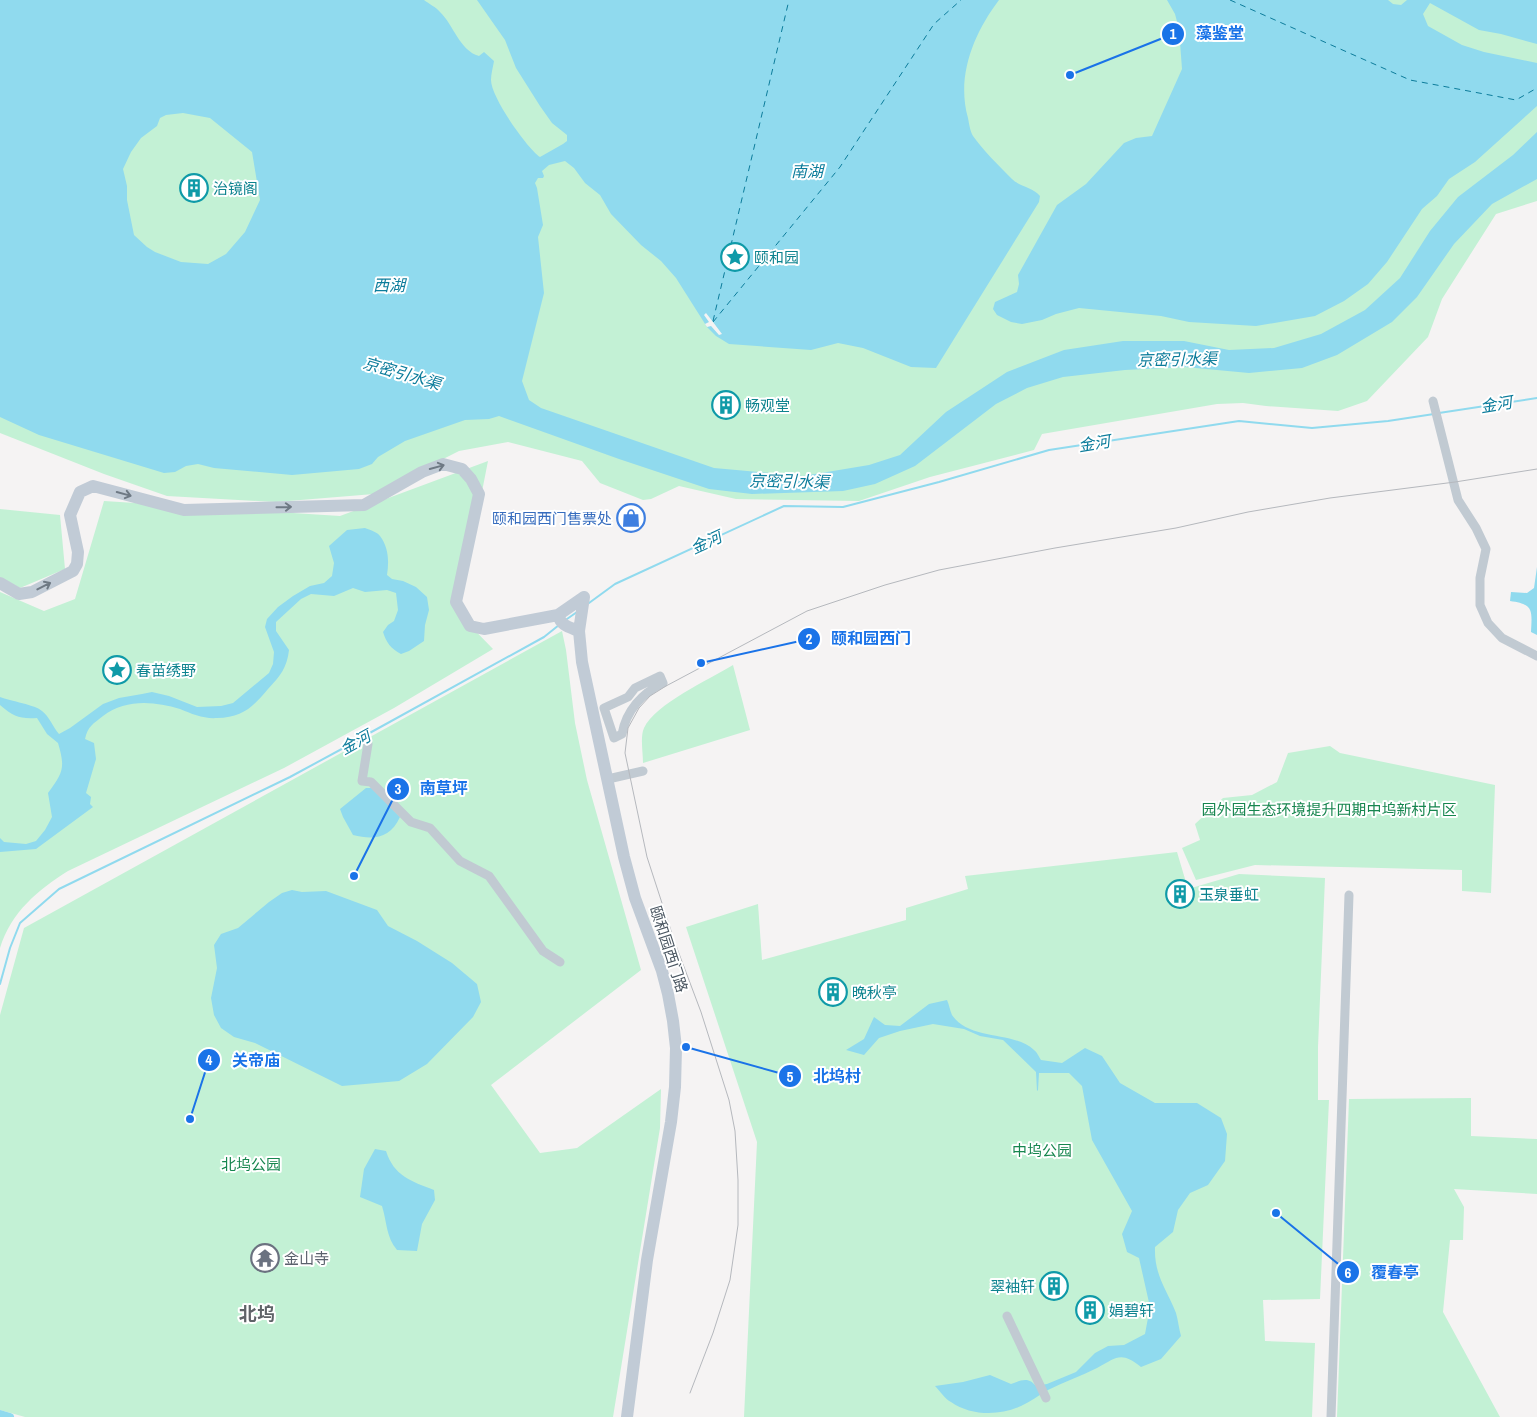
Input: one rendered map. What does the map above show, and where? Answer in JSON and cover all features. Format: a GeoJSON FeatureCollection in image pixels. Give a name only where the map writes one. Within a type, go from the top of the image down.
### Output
{"type":"FeatureCollection","features":[{"type":"Feature","properties":{"kind":"street"},"geometry":{"type":"LineString","coordinates":[[1434,404],[1458,500],[1476,528],[1486,549],[1480,578],[1480,605],[1488,623],[1502,638],[1537,656]]}},
{"type":"Feature","properties":{"kind":"street"},"geometry":{"type":"LineString","coordinates":[[0,582],[19,594],[32,592],[73,571],[77,564],[78,552],[70,515],[80,492],[93,486],[184,510],[364,505],[422,472],[443,464],[462,469],[471,479],[479,494],[456,602],[470,626],[484,629],[560,620],[579,631]]}},
{"type":"Feature","properties":{"kind":"street","name":"颐和园西门路"},"geometry":{"type":"LineString","coordinates":[[560,620],[584,597],[579,631],[582,662],[635,898],[662,971],[668,994],[673,1021],[676,1056],[671,1122],[646,1269],[627,1417]]}},
{"type":"Feature","properties":{"kind":"street"},"geometry":{"type":"LineString","coordinates":[[660,676],[663,683],[651,689],[636,704],[626,719],[622,734],[614,738],[604,708],[628,698],[635,688],[660,676]]}},
{"type":"Feature","properties":{"kind":"street"},"geometry":{"type":"LineString","coordinates":[[363,736],[368,744],[362,781],[371,782],[411,822],[430,828],[460,861],[489,876],[543,951],[560,962]]}},
{"type":"Feature","properties":{"kind":"street"},"geometry":{"type":"LineString","coordinates":[[608,780],[643,771]]}},
{"type":"Feature","properties":{"kind":"street"},"geometry":{"type":"LineString","coordinates":[[1331,1417],[1349,895]]}},
{"type":"Feature","properties":{"kind":"street"},"geometry":{"type":"LineString","coordinates":[[1007,1316],[1046,1398]]}},
{"type":"Feature","properties":{"kind":"green space","name":"颐和园"},"geometry":{"type":"Polygon","coordinates":[[[0,0],[1537,0],[1537,201],[1496,214],[1442,299],[1428,337],[1367,401],[1338,411],[1243,403],[1217,404],[1042,434],[1034,450],[930,477],[859,501],[736,499],[679,486],[651,499],[643,500],[600,483],[582,461],[508,442],[459,451],[374,494],[276,502],[167,496],[104,474],[0,433],[0,0]]]}},
{"type":"Feature","properties":{"kind":"green space"},"geometry":{"type":"Polygon","coordinates":[[[488,461],[458,613],[493,649],[394,708],[284,768],[68,871],[36,894],[18,913],[11,923],[0,948],[0,592],[44,611],[75,599],[104,501],[340,516],[488,461]]]}},
{"type":"Feature","properties":{"kind":"green space"},"geometry":{"type":"Polygon","coordinates":[[[0,509],[60,515],[65,569],[20,588],[0,577],[0,509]]]}},
{"type":"Feature","properties":{"kind":"green space","name":"北坞公园"},"geometry":{"type":"Polygon","coordinates":[[[562,631],[575,723],[587,780],[641,970],[491,1085],[540,1153],[577,1148],[661,1089],[660,1128],[613,1417],[25,1417],[0,1410],[0,1015],[24,928],[562,631]]]}},
{"type":"Feature","properties":{"kind":"green space"},"geometry":{"type":"Polygon","coordinates":[[[733,665],[750,730],[643,763],[643,732],[650,719],[671,701],[733,665]]]}},
{"type":"Feature","properties":{"kind":"green space","name":"园外园生态环境提升四期中坞新村片区"},"geometry":{"type":"Polygon","coordinates":[[[1330,746],[1340,753],[1495,785],[1491,893],[1462,891],[1462,870],[1255,865],[1196,880],[1182,848],[1200,840],[1195,824],[1223,798],[1252,795],[1277,782],[1288,753],[1330,746]]]}},
{"type":"Feature","properties":{"kind":"green space","name":"中坞公园"},"geometry":{"type":"Polygon","coordinates":[[[1177,852],[1188,889],[1239,874],[1325,878],[1318,1047],[1318,1100],[1329,1100],[1320,1299],[1263,1300],[1265,1341],[1315,1343],[1312,1417],[744,1417],[757,1142],[686,927],[758,904],[762,960],[906,920],[906,908],[968,889],[965,876],[1177,852]]]}},
{"type":"Feature","properties":{"kind":"green space"},"geometry":{"type":"Polygon","coordinates":[[[1471,1098],[1471,1136],[1537,1139],[1537,1194],[1454,1189],[1464,1207],[1463,1240],[1450,1240],[1443,1312],[1500,1417],[1337,1417],[1349,1099],[1471,1098]]]}},
{"type":"Feature","properties":{"kind":"water"},"geometry":{"type":"Polygon","coordinates":[[[0,0],[424,0],[445,17],[467,49],[479,56],[484,52],[494,61],[491,80],[497,98],[518,133],[540,157],[567,141],[567,135],[552,123],[540,106],[516,68],[505,40],[477,0],[999,0],[982,26],[975,41],[966,71],[964,86],[969,125],[973,136],[986,152],[1015,182],[1037,193],[1040,196],[1039,202],[936,368],[911,367],[863,348],[838,343],[811,350],[729,344],[716,336],[707,327],[676,278],[661,261],[641,245],[611,214],[600,195],[585,183],[574,168],[565,161],[549,165],[542,171],[543,178],[538,178],[535,183],[543,225],[538,237],[544,293],[522,381],[529,400],[541,408],[714,468],[803,476],[869,465],[900,455],[946,412],[1007,372],[1064,350],[1123,341],[1184,341],[1229,350],[1274,348],[1321,334],[1365,310],[1400,278],[1430,231],[1458,197],[1513,155],[1537,132],[1537,179],[1492,204],[1454,244],[1417,297],[1392,322],[1337,355],[1302,368],[1249,373],[1185,367],[1125,370],[1063,377],[1027,388],[996,404],[915,466],[875,484],[843,491],[752,494],[709,489],[499,416],[489,419],[465,420],[405,441],[378,457],[372,464],[359,469],[292,475],[214,468],[198,464],[186,466],[175,472],[164,473],[39,435],[0,417],[0,0]],[[183,113],[166,115],[160,118],[157,126],[141,138],[131,152],[123,169],[134,235],[155,252],[181,262],[208,264],[226,254],[245,232],[260,200],[252,152],[210,118],[183,113]]]}},
{"type":"Feature","properties":{"kind":"water"},"geometry":{"type":"Polygon","coordinates":[[[1167,0],[1388,0],[1393,4],[1401,5],[1407,0],[1537,0],[1537,44],[1479,30],[1430,3],[1423,14],[1428,26],[1462,45],[1484,52],[1537,63],[1537,106],[1475,162],[1449,179],[1437,196],[1422,209],[1387,262],[1368,284],[1344,301],[1315,316],[1256,326],[1189,322],[1161,316],[1079,308],[1042,320],[1022,324],[1011,322],[997,315],[993,309],[995,302],[1017,292],[1019,284],[1018,275],[1057,205],[1086,184],[1124,143],[1136,138],[1152,136],[1182,69],[1179,29],[1175,14],[1167,0]]]}},
{"type":"Feature","properties":{"kind":"water"},"geometry":{"type":"Polygon","coordinates":[[[365,528],[377,533],[385,545],[388,555],[387,575],[392,579],[403,581],[416,587],[427,597],[429,610],[425,625],[424,641],[401,654],[394,650],[387,642],[383,632],[394,621],[398,610],[396,593],[387,590],[365,592],[353,588],[334,596],[311,594],[301,599],[276,622],[276,631],[289,650],[287,662],[276,680],[252,706],[240,714],[217,718],[203,717],[170,706],[150,703],[130,704],[112,710],[91,726],[85,739],[94,743],[96,759],[86,793],[91,797],[90,804],[93,807],[36,849],[0,852],[0,838],[4,842],[26,844],[36,841],[45,830],[52,817],[48,793],[62,769],[62,758],[58,743],[47,734],[37,718],[13,715],[0,705],[0,697],[39,709],[47,716],[59,734],[103,704],[119,698],[152,692],[169,696],[197,707],[221,706],[233,703],[269,673],[273,664],[274,652],[265,627],[267,619],[278,607],[293,596],[310,586],[324,583],[332,576],[334,563],[329,546],[347,530],[365,528]]]}},
{"type":"Feature","properties":{"kind":"water"},"geometry":{"type":"Polygon","coordinates":[[[1537,567],[1537,635],[1531,632],[1532,619],[1530,610],[1524,604],[1510,601],[1511,592],[1527,593],[1534,588],[1537,567]]]}},
{"type":"Feature","properties":{"kind":"water"},"geometry":{"type":"Polygon","coordinates":[[[366,788],[372,788],[400,817],[386,834],[374,837],[353,835],[343,817],[340,809],[366,788]]]}},
{"type":"Feature","properties":{"kind":"water"},"geometry":{"type":"Polygon","coordinates":[[[292,890],[302,892],[326,891],[377,910],[388,926],[417,941],[452,963],[477,984],[481,1002],[473,1017],[427,1064],[399,1081],[342,1086],[255,1043],[234,1037],[221,1028],[214,1015],[211,998],[217,968],[214,945],[221,934],[238,928],[269,902],[282,893],[292,890]]]}},
{"type":"Feature","properties":{"kind":"water"},"geometry":{"type":"Polygon","coordinates":[[[947,1000],[952,1015],[969,1029],[1026,1044],[1035,1051],[1041,1060],[1062,1063],[1085,1048],[1102,1056],[1120,1083],[1155,1103],[1197,1103],[1221,1118],[1227,1134],[1225,1161],[1208,1185],[1190,1193],[1178,1210],[1173,1232],[1155,1247],[1156,1266],[1176,1313],[1181,1336],[1161,1359],[1141,1367],[1124,1357],[1119,1357],[1048,1390],[1028,1403],[1004,1412],[976,1412],[959,1407],[947,1399],[935,1386],[963,1382],[990,1375],[1011,1384],[1025,1380],[1030,1381],[1036,1386],[1047,1384],[1076,1372],[1095,1353],[1108,1346],[1124,1345],[1145,1334],[1150,1307],[1139,1258],[1127,1252],[1122,1234],[1132,1211],[1092,1140],[1082,1086],[1069,1073],[1039,1073],[1037,1091],[1036,1072],[1003,1040],[980,1036],[964,1029],[933,1024],[900,1031],[879,1038],[864,1055],[846,1050],[864,1039],[874,1017],[885,1025],[900,1026],[929,1004],[947,1000]]]}},
{"type":"Feature","properties":{"kind":"water"},"geometry":{"type":"Polygon","coordinates":[[[375,1149],[386,1151],[394,1166],[404,1176],[434,1190],[435,1200],[422,1224],[417,1251],[397,1250],[389,1235],[382,1206],[360,1197],[364,1169],[375,1149]]]}},
{"type":"Feature","properties":{"kind":"pier"},"geometry":{"type":"Polygon","coordinates":[[[706,313],[722,334],[719,335],[711,326],[707,327],[705,324],[709,322],[704,315],[706,313]]]}},
{"type":"Feature","properties":{"kind":"waterway","name":"金河"},"geometry":{"type":"LineString","coordinates":[[1439,413],[1537,398]]}},
{"type":"Feature","properties":{"kind":"waterway","name":"金河"},"geometry":{"type":"LineString","coordinates":[[589,603],[615,584],[784,506],[843,507],[939,482],[1049,450],[1239,421],[1312,428],[1388,421],[1434,414]]}},
{"type":"Feature","properties":{"kind":"waterway","name":"金河"},"geometry":{"type":"LineString","coordinates":[[567,619],[577,612]]}},
{"type":"Feature","properties":{"kind":"waterway","name":"金河"},"geometry":{"type":"LineString","coordinates":[[366,735],[544,637],[559,625]]}},
{"type":"Feature","properties":{"kind":"waterway","name":"金河"},"geometry":{"type":"LineString","coordinates":[[0,984],[10,948],[20,923],[59,889],[290,777],[362,738]]}},
{"type":"Feature","properties":{"kind":"waterway"},"geometry":{"type":"LineString","coordinates":[[0,1414],[10,1417]]}},
{"type":"Feature","properties":{"kind":"ferry route"},"geometry":{"type":"LineString","coordinates":[[713,321],[789,0]]}},
{"type":"Feature","properties":{"kind":"ferry route"},"geometry":{"type":"LineString","coordinates":[[713,322],[840,167],[934,24],[961,0]]}},
{"type":"Feature","properties":{"kind":"ferry route"},"geometry":{"type":"LineString","coordinates":[[1230,0],[1410,80],[1516,100],[1537,88]]}},
{"type":"Feature","properties":{"kind":"tram line"},"geometry":{"type":"LineString","coordinates":[[690,1393],[713,1333],[730,1280],[738,1225],[735,1131],[729,1100],[701,1012],[675,943],[647,857],[625,753],[628,728],[639,708],[650,696],[666,686],[807,611],[885,585],[939,570],[1176,528],[1248,512],[1330,498],[1537,469]]}},
{"type":"Feature","properties":{"kind":"place","name":"藻鉴堂"},"geometry":{"type":"Point","coordinates":[1070,75]}},
{"type":"Feature","properties":{"kind":"place","name":"治镜阁"},"geometry":{"type":"Point","coordinates":[194,188]}},
{"type":"Feature","properties":{"kind":"place","name":"颐和园"},"geometry":{"type":"Point","coordinates":[735,257]}},
{"type":"Feature","properties":{"kind":"place","name":"畅观堂"},"geometry":{"type":"Point","coordinates":[726,405]}},
{"type":"Feature","properties":{"kind":"place","name":"颐和园西门售票处"},"geometry":{"type":"Point","coordinates":[631,518]}},
{"type":"Feature","properties":{"kind":"place","name":"颐和园西门"},"geometry":{"type":"Point","coordinates":[701,663]}},
{"type":"Feature","properties":{"kind":"place","name":"春苗绣野"},"geometry":{"type":"Point","coordinates":[117,670]}},
{"type":"Feature","properties":{"kind":"place","name":"南草坪"},"geometry":{"type":"Point","coordinates":[354,876]}},
{"type":"Feature","properties":{"kind":"place","name":"玉泉垂虹"},"geometry":{"type":"Point","coordinates":[1180,894]}},
{"type":"Feature","properties":{"kind":"place","name":"晚秋亭"},"geometry":{"type":"Point","coordinates":[833,992]}},
{"type":"Feature","properties":{"kind":"place","name":"北坞村"},"geometry":{"type":"Point","coordinates":[686,1047]}},
{"type":"Feature","properties":{"kind":"place","name":"关帝庙"},"geometry":{"type":"Point","coordinates":[190,1119]}},
{"type":"Feature","properties":{"kind":"place","name":"覆春亭"},"geometry":{"type":"Point","coordinates":[1276,1213]}},
{"type":"Feature","properties":{"kind":"place","name":"金山寺"},"geometry":{"type":"Point","coordinates":[265,1258]}},
{"type":"Feature","properties":{"kind":"place","name":"翠袖轩"},"geometry":{"type":"Point","coordinates":[1054,1286]}},
{"type":"Feature","properties":{"kind":"place","name":"娟碧轩"},"geometry":{"type":"Point","coordinates":[1090,1310]}},
{"type":"Feature","properties":{"kind":"district","name":"北坞"},"geometry":{"type":"Point","coordinates":[257,1313]}},
{"type":"Feature","properties":{"kind":"water label","name":"南湖"},"geometry":{"type":"Point","coordinates":[807,171]}},
{"type":"Feature","properties":{"kind":"water label","name":"西湖"},"geometry":{"type":"Point","coordinates":[389,285]}},
{"type":"Feature","properties":{"kind":"water label","name":"京密引水渠"},"geometry":{"type":"Point","coordinates":[1177,359]}},
{"type":"Feature","properties":{"kind":"water label","name":"京密引水渠"},"geometry":{"type":"Point","coordinates":[402,373]}},
{"type":"Feature","properties":{"kind":"water label","name":"京密引水渠"},"geometry":{"type":"Point","coordinates":[789,481]}}]}
